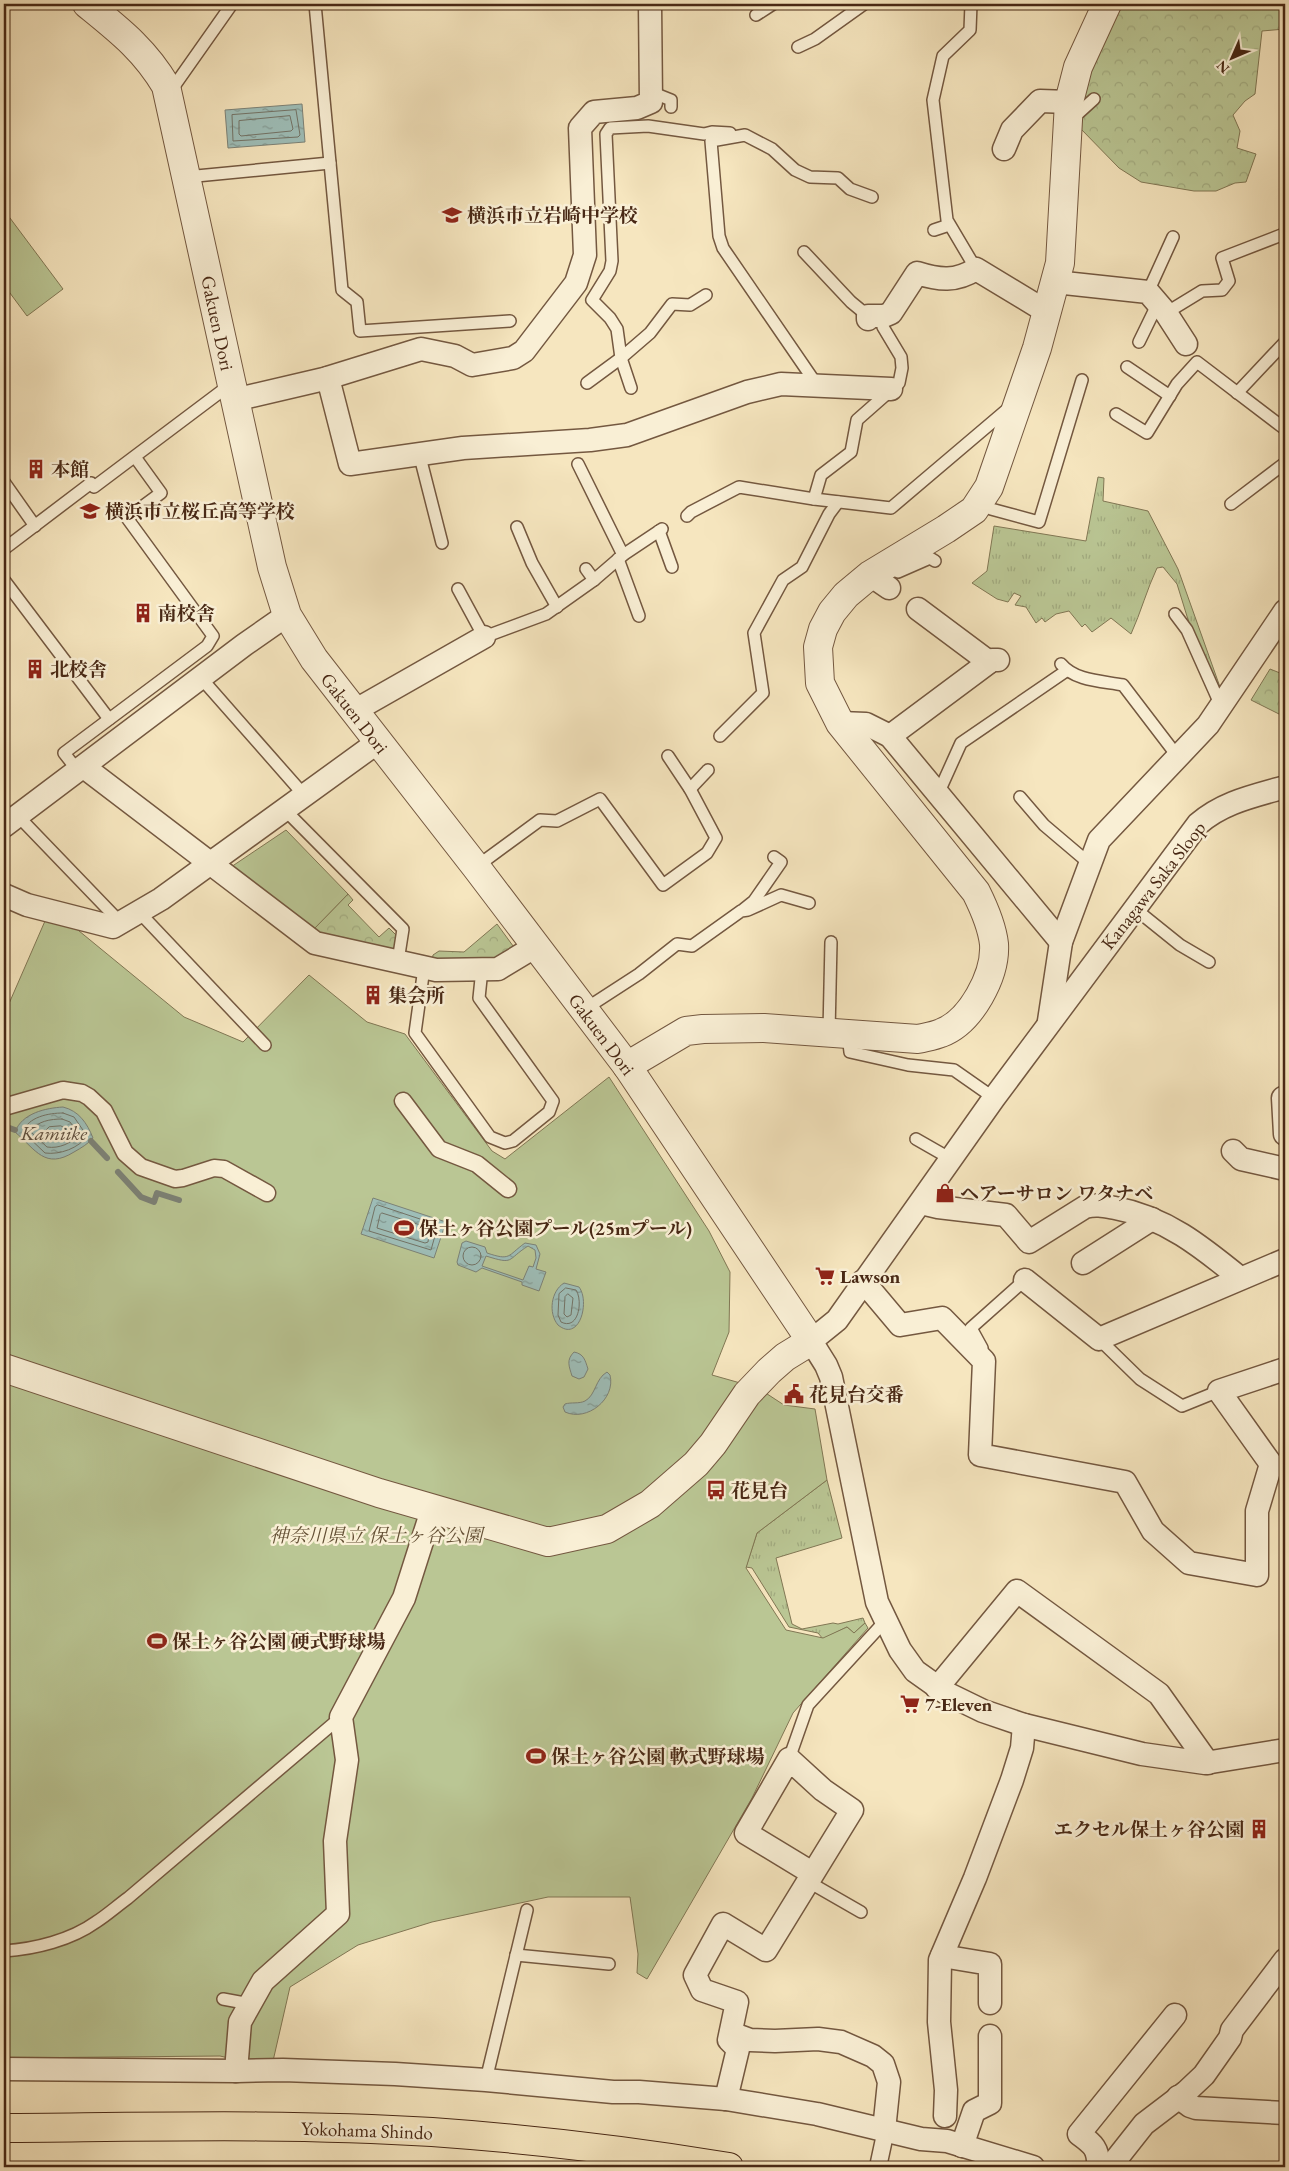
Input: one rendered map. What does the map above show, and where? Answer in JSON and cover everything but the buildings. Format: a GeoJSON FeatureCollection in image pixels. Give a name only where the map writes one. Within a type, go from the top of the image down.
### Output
{"type":"FeatureCollection","features":[{"type":"Feature","properties":{"kind":"highway","name":"Yokohama Shindo"},"geometry":{"type":"LineString","coordinates":[[4,2128],[273,2126],[432,2132],[643,2153],[729,2167]]}},
{"type":"Feature","properties":{"kind":"street"},"geometry":{"type":"LineString","coordinates":[[233,392],[328,378],[421,349],[455,356],[472,365],[513,358],[524,351],[576,283],[585,255],[580,128],[594,112],[637,108],[650,102],[650,4]]}},
{"type":"Feature","properties":{"kind":"street"},"geometry":{"type":"LineString","coordinates":[[627,1066],[686,1032],[703,1029],[764,1028],[918,1039],[942,1033],[964,1018],[979,996],[991,972],[994,944],[987,915],[976,892],[840,723],[828,703],[820,683],[818,647],[823,629],[832,612],[846,595],[882,575],[974,510],[990,487],[1020,399],[1060,263],[1077,108],[1078,67],[1107,4]]}},
{"type":"Feature","properties":{"kind":"street","name":"Gakuen Dori"},"geometry":{"type":"LineString","coordinates":[[96,6],[141,50],[166,86],[272,567],[287,616],[314,659],[476,867],[627,1066],[811,1341]]}},
{"type":"Feature","properties":{"kind":"street"},"geometry":{"type":"LineString","coordinates":[[1004,149],[1012,130],[1040,101],[1077,108]]}},
{"type":"Feature","properties":{"kind":"street"},"geometry":{"type":"LineString","coordinates":[[873,321],[891,313],[917,273],[937,280],[965,276],[976,269],[1047,312]]}},
{"type":"Feature","properties":{"kind":"street"},"geometry":{"type":"LineString","coordinates":[[1055,282],[1157,303],[1192,353]]}},
{"type":"Feature","properties":{"kind":"street"},"geometry":{"type":"LineString","coordinates":[[328,378],[350,464],[463,448],[590,440],[627,435],[640,424],[747,392],[781,384],[892,389]]}},
{"type":"Feature","properties":{"kind":"street"},"geometry":{"type":"LineString","coordinates":[[890,736],[994,661],[918,609]]}},
{"type":"Feature","properties":{"kind":"street"},"geometry":{"type":"LineString","coordinates":[[1049,1022],[1060,942],[1099,840],[1208,726],[1285,611]]}},
{"type":"Feature","properties":{"kind":"street"},"geometry":{"type":"LineString","coordinates":[[11,821],[244,645],[287,616]]}},
{"type":"Feature","properties":{"kind":"street"},"geometry":{"type":"LineString","coordinates":[[354,711],[484,637]]}},
{"type":"Feature","properties":{"kind":"street"},"geometry":{"type":"LineString","coordinates":[[840,723],[866,724],[890,736],[1060,942]]}},
{"type":"Feature","properties":{"kind":"street"},"geometry":{"type":"LineString","coordinates":[[4,895],[28,905],[113,927],[210,864],[378,742]]}},
{"type":"Feature","properties":{"kind":"street"},"geometry":{"type":"LineString","coordinates":[[81,769],[315,943],[436,970],[498,969],[536,946]]}},
{"type":"Feature","properties":{"kind":"street","name":"Kanagawa Saka Sloop"},"geometry":{"type":"LineString","coordinates":[[811,1341],[837,1320],[1049,1022],[1080,988],[1134,908],[1198,824],[1220,807],[1243,798],[1285,787]]}},
{"type":"Feature","properties":{"kind":"street"},"geometry":{"type":"LineString","coordinates":[[4,1107],[63,1090],[82,1093],[104,1111],[124,1152],[141,1167],[175,1179],[214,1168],[224,1169],[267,1193]]}},
{"type":"Feature","properties":{"kind":"street"},"geometry":{"type":"LineString","coordinates":[[1283,1098],[1285,1134]]}},
{"type":"Feature","properties":{"kind":"street"},"geometry":{"type":"LineString","coordinates":[[403,1101],[439,1149],[477,1164],[508,1189]]}},
{"type":"Feature","properties":{"kind":"street"},"geometry":{"type":"LineString","coordinates":[[1233,1151],[1246,1161],[1284,1165]]}},
{"type":"Feature","properties":{"kind":"street"},"geometry":{"type":"LineString","coordinates":[[921,1203],[938,1207],[1006,1215],[1029,1242],[1085,1206],[1095,1204],[1133,1211],[1180,1232],[1201,1246],[1240,1278]]}},
{"type":"Feature","properties":{"kind":"street"},"geometry":{"type":"LineString","coordinates":[[1083,1263],[1152,1219]]}},
{"type":"Feature","properties":{"kind":"street"},"geometry":{"type":"LineString","coordinates":[[1025,1280],[1099,1339],[1285,1260]]}},
{"type":"Feature","properties":{"kind":"street"},"geometry":{"type":"LineString","coordinates":[[863,1281],[900,1325],[942,1318],[984,1361],[980,1455],[1125,1482],[1153,1531],[1189,1563],[1257,1580],[1257,1511],[1271,1464],[1219,1391],[1285,1370]]}},
{"type":"Feature","properties":{"kind":"street"},"geometry":{"type":"LineString","coordinates":[[4,1368],[379,1493],[433,1507],[548,1542],[607,1529],[650,1504],[696,1464],[713,1444],[747,1394],[758,1382],[785,1357],[811,1341],[831,1377],[877,1602],[900,1650],[915,1671],[937,1688],[983,1711],[1024,1725],[1142,1754],[1208,1763],[1285,1750]]}},
{"type":"Feature","properties":{"kind":"street"},"geometry":{"type":"LineString","coordinates":[[236,2071],[240,2022],[263,1981],[338,1914],[335,1841],[347,1760],[341,1717],[404,1598],[433,1507]]}},
{"type":"Feature","properties":{"kind":"street"},"geometry":{"type":"LineString","coordinates":[[937,1688],[1017,1590],[1159,1694],[1208,1763]]}},
{"type":"Feature","properties":{"kind":"street"},"geometry":{"type":"LineString","coordinates":[[950,2133],[939,2022],[940,1960],[975,1878],[1012,1780],[1022,1748],[1024,1725]]}},
{"type":"Feature","properties":{"kind":"street"},"geometry":{"type":"LineString","coordinates":[[726,2099],[738,2049],[729,2040],[737,2002],[702,1990],[695,1975],[722,1924],[766,1950],[852,1810],[823,1790],[789,1759],[746,1833],[810,1877]]}},
{"type":"Feature","properties":{"kind":"street"},"geometry":{"type":"LineString","coordinates":[[942,1956],[990,1964],[990,2003]]}},
{"type":"Feature","properties":{"kind":"street"},"geometry":{"type":"LineString","coordinates":[[1110,2167],[1144,2124],[1204,2075],[1234,2034],[1232,2030],[1285,1960]]}},
{"type":"Feature","properties":{"kind":"street"},"geometry":{"type":"LineString","coordinates":[[1262,2000],[1285,1968]]}},
{"type":"Feature","properties":{"kind":"street"},"geometry":{"type":"LineString","coordinates":[[1098,2167],[1099,2157],[1093,2143],[1079,2134],[1175,2015]]}},
{"type":"Feature","properties":{"kind":"street"},"geometry":{"type":"LineString","coordinates":[[731,2033],[750,2040],[818,2039],[841,2042],[873,2056],[883,2064],[889,2082],[884,2135],[878,2167]]}},
{"type":"Feature","properties":{"kind":"street"},"geometry":{"type":"LineString","coordinates":[[4,2069],[283,2070],[486,2080],[613,2092],[639,2092],[726,2099],[817,2114],[884,2135],[918,2142],[950,2133],[974,2111],[990,2103],[990,2036]]}},
{"type":"Feature","properties":{"kind":"street"},"geometry":{"type":"LineString","coordinates":[[1178,2098],[1196,2108],[1285,2113]]}},
{"type":"Feature","properties":{"kind":"street"},"geometry":{"type":"LineString","coordinates":[[950,2133],[1033,2167]]}},
{"type":"Feature","properties":{"kind":"lane"},"geometry":{"type":"LineString","coordinates":[[168,96],[232,4]]}},
{"type":"Feature","properties":{"kind":"lane"},"geometry":{"type":"LineString","coordinates":[[315,4],[342,290],[358,302],[360,331],[510,321]]}},
{"type":"Feature","properties":{"kind":"lane"},"geometry":{"type":"LineString","coordinates":[[756,15],[773,4]]}},
{"type":"Feature","properties":{"kind":"lane"},"geometry":{"type":"LineString","coordinates":[[798,46],[815,39],[864,4]]}},
{"type":"Feature","properties":{"kind":"lane"},"geometry":{"type":"LineString","coordinates":[[971,4],[970,30],[943,56],[933,100],[939,166],[947,220],[976,269]]}},
{"type":"Feature","properties":{"kind":"lane"},"geometry":{"type":"LineString","coordinates":[[650,92],[671,100],[671,107]]}},
{"type":"Feature","properties":{"kind":"lane"},"geometry":{"type":"LineString","coordinates":[[630,388],[621,358],[617,329],[610,318],[592,300],[610,271],[612,261],[606,134],[610,128],[652,123],[679,132],[704,134],[712,132],[744,135],[772,149],[795,170],[810,177],[838,178],[850,189],[872,197]]}},
{"type":"Feature","properties":{"kind":"lane"},"geometry":{"type":"LineString","coordinates":[[744,135],[711,141],[718,236],[723,248],[817,386]]}},
{"type":"Feature","properties":{"kind":"lane"},"geometry":{"type":"LineString","coordinates":[[186,176],[330,163]]}},
{"type":"Feature","properties":{"kind":"lane"},"geometry":{"type":"LineString","coordinates":[[934,230],[950,224]]}},
{"type":"Feature","properties":{"kind":"lane"},"geometry":{"type":"LineString","coordinates":[[1157,303],[1202,291],[1222,290],[1229,281],[1222,258],[1284,234]]}},
{"type":"Feature","properties":{"kind":"lane"},"geometry":{"type":"LineString","coordinates":[[1139,342],[1157,303],[1173,237]]}},
{"type":"Feature","properties":{"kind":"lane"},"geometry":{"type":"LineString","coordinates":[[804,252],[873,321],[901,357],[902,368],[899,383],[857,420],[851,452],[821,475],[814,499]]}},
{"type":"Feature","properties":{"kind":"lane"},"geometry":{"type":"LineString","coordinates":[[587,383],[621,358],[650,333],[672,304],[690,305],[706,295]]}},
{"type":"Feature","properties":{"kind":"lane"},"geometry":{"type":"LineString","coordinates":[[1237,393],[1285,342]]}},
{"type":"Feature","properties":{"kind":"lane"},"geometry":{"type":"LineString","coordinates":[[1116,414],[1147,433],[1170,396],[1192,353],[1237,393],[1285,429]]}},
{"type":"Feature","properties":{"kind":"lane"},"geometry":{"type":"LineString","coordinates":[[1128,367],[1170,396]]}},
{"type":"Feature","properties":{"kind":"lane"},"geometry":{"type":"LineString","coordinates":[[982,501],[991,509],[1040,522],[1082,380]]}},
{"type":"Feature","properties":{"kind":"lane"},"geometry":{"type":"LineString","coordinates":[[4,550],[92,483],[94,487],[135,457],[233,392]]}},
{"type":"Feature","properties":{"kind":"lane"},"geometry":{"type":"LineString","coordinates":[[687,516],[691,512],[740,487],[814,499],[891,508],[1020,399]]}},
{"type":"Feature","properties":{"kind":"lane"},"geometry":{"type":"LineString","coordinates":[[419,453],[442,543]]}},
{"type":"Feature","properties":{"kind":"lane"},"geometry":{"type":"LineString","coordinates":[[81,769],[64,753],[207,646],[213,636],[127,518],[161,493],[135,457]]}},
{"type":"Feature","properties":{"kind":"lane"},"geometry":{"type":"LineString","coordinates":[[1231,504],[1285,463]]}},
{"type":"Feature","properties":{"kind":"lane"},"geometry":{"type":"LineString","coordinates":[[578,464],[621,557],[639,616]]}},
{"type":"Feature","properties":{"kind":"lane"},"geometry":{"type":"LineString","coordinates":[[4,482],[35,526]]}},
{"type":"Feature","properties":{"kind":"lane"},"geometry":{"type":"LineString","coordinates":[[720,736],[763,693],[754,634],[783,580],[802,567],[829,514],[838,502]]}},
{"type":"Feature","properties":{"kind":"lane"},"geometry":{"type":"LineString","coordinates":[[517,526],[532,563],[557,607]]}},
{"type":"Feature","properties":{"kind":"lane"},"geometry":{"type":"LineString","coordinates":[[458,589],[484,637],[546,614],[660,530],[672,568]]}},
{"type":"Feature","properties":{"kind":"lane"},"geometry":{"type":"LineString","coordinates":[[882,575],[896,573],[930,558],[935,561]]}},
{"type":"Feature","properties":{"kind":"lane"},"geometry":{"type":"LineString","coordinates":[[586,569],[594,580]]}},
{"type":"Feature","properties":{"kind":"lane"},"geometry":{"type":"LineString","coordinates":[[4,580],[109,719]]}},
{"type":"Feature","properties":{"kind":"lane"},"geometry":{"type":"LineString","coordinates":[[1175,614],[1187,630],[1220,706]]}},
{"type":"Feature","properties":{"kind":"lane"},"geometry":{"type":"LineString","coordinates":[[938,794],[961,743],[1063,668],[1076,676],[1123,685],[1178,757]]}},
{"type":"Feature","properties":{"kind":"lane"},"geometry":{"type":"LineString","coordinates":[[201,678],[304,795]]}},
{"type":"Feature","properties":{"kind":"lane"},"geometry":{"type":"LineString","coordinates":[[476,867],[540,820],[557,821],[600,799],[663,885],[707,853],[716,838],[690,788],[668,756]]}},
{"type":"Feature","properties":{"kind":"lane"},"geometry":{"type":"LineString","coordinates":[[690,788],[708,770]]}},
{"type":"Feature","properties":{"kind":"lane"},"geometry":{"type":"LineString","coordinates":[[1020,797],[1044,825],[1090,864]]}},
{"type":"Feature","properties":{"kind":"lane"},"geometry":{"type":"LineString","coordinates":[[284,809],[403,929],[398,961]]}},
{"type":"Feature","properties":{"kind":"lane"},"geometry":{"type":"LineString","coordinates":[[11,821],[130,917],[265,1045]]}},
{"type":"Feature","properties":{"kind":"lane"},"geometry":{"type":"LineString","coordinates":[[585,1009],[639,974],[677,944],[692,946],[754,901],[781,862],[774,857]]}},
{"type":"Feature","properties":{"kind":"lane"},"geometry":{"type":"LineString","coordinates":[[741,911],[748,910],[781,895],[809,903]]}},
{"type":"Feature","properties":{"kind":"lane"},"geometry":{"type":"LineString","coordinates":[[1134,908],[1180,945],[1209,962]]}},
{"type":"Feature","properties":{"kind":"lane"},"geometry":{"type":"LineString","coordinates":[[831,942],[839,1034],[850,1052],[908,1065],[954,1070],[994,1098]]}},
{"type":"Feature","properties":{"kind":"lane"},"geometry":{"type":"LineString","coordinates":[[424,968],[415,1033],[490,1137],[505,1143],[513,1142],[549,1112],[553,1100],[479,998],[482,970]]}},
{"type":"Feature","properties":{"kind":"lane"},"geometry":{"type":"LineString","coordinates":[[916,1139],[951,1159]]}},
{"type":"Feature","properties":{"kind":"lane"},"geometry":{"type":"LineString","coordinates":[[984,1361],[983,1350],[971,1328],[1025,1280]]}},
{"type":"Feature","properties":{"kind":"lane"},"geometry":{"type":"LineString","coordinates":[[1099,1339],[1140,1379],[1182,1406],[1219,1391]]}},
{"type":"Feature","properties":{"kind":"lane"},"geometry":{"type":"LineString","coordinates":[[789,1759],[808,1705],[886,1620]]}},
{"type":"Feature","properties":{"kind":"lane"},"geometry":{"type":"LineString","coordinates":[[4,1951],[34,1947],[67,1937],[95,1923],[128,1898],[341,1717]]}},
{"type":"Feature","properties":{"kind":"lane"},"geometry":{"type":"LineString","coordinates":[[810,1877],[861,1912]]}},
{"type":"Feature","properties":{"kind":"lane"},"geometry":{"type":"LineString","coordinates":[[486,2080],[527,1910]]}},
{"type":"Feature","properties":{"kind":"lane"},"geometry":{"type":"LineString","coordinates":[[516,1955],[609,1964]]}},
{"type":"Feature","properties":{"kind":"lane"},"geometry":{"type":"LineString","coordinates":[[223,2000],[250,2004]]}},
{"type":"Feature","properties":{"kind":"green space"},"geometry":{"type":"Polygon","coordinates":[[[1119,4],[1285,4],[1285,29],[1262,31],[1255,94],[1245,101],[1233,115],[1240,131],[1237,148],[1256,154],[1246,182],[1235,183],[1216,191],[1194,191],[1141,182],[1119,168],[1080,128],[1083,87],[1119,4]]]}},
{"type":"Feature","properties":{"kind":"green space"},"geometry":{"type":"Polygon","coordinates":[[[4,210],[63,289],[27,316],[4,285],[4,210]]]}},
{"type":"Feature","properties":{"kind":"green space"},"geometry":{"type":"Polygon","coordinates":[[[1098,477],[1104,478],[1103,501],[1148,511],[1178,569],[1220,687],[1218,689],[1190,626],[1177,584],[1163,567],[1157,568],[1131,634],[1111,618],[1092,632],[1085,624],[1082,627],[1069,611],[1056,614],[1045,622],[1042,618],[1036,623],[1026,607],[1015,605],[1021,596],[1014,593],[1008,602],[997,599],[972,583],[987,571],[994,526],[1086,541],[1098,477]]]}},
{"type":"Feature","properties":{"kind":"green space"},"geometry":{"type":"Polygon","coordinates":[[[1270,669],[1285,675],[1285,717],[1251,700],[1270,669]]]}},
{"type":"Feature","properties":{"kind":"green space"},"geometry":{"type":"Polygon","coordinates":[[[286,830],[348,894],[313,930],[231,867],[286,830]]]}},
{"type":"Feature","properties":{"kind":"green space"},"geometry":{"type":"Polygon","coordinates":[[[348,894],[353,900],[348,905],[379,937],[389,928],[396,935],[394,953],[321,937],[313,930],[348,894]]]}},
{"type":"Feature","properties":{"kind":"green space","name":"神奈川県立 保土ヶ谷公園"},"geometry":{"type":"Polygon","coordinates":[[[45,921],[73,926],[184,1017],[243,1042],[309,975],[367,1022],[405,1034],[492,1151],[505,1159],[609,1077],[709,1231],[730,1272],[729,1332],[712,1375],[758,1388],[784,1405],[815,1409],[827,1480],[757,1533],[746,1568],[786,1630],[823,1638],[847,1627],[854,1633],[865,1623],[868,1628],[793,1713],[752,1798],[647,1979],[637,1973],[638,1954],[630,1897],[548,1897],[432,1922],[358,1945],[290,1987],[273,2061],[259,2065],[220,2056],[4,2058],[4,1015],[45,921]]]}},
{"type":"Feature","properties":{"kind":"green space"},"geometry":{"type":"Polygon","coordinates":[[[497,924],[516,950],[503,960],[432,961],[433,955],[439,951],[464,952],[497,924]]]}},
{"type":"Feature","properties":{"kind":"green space"},"geometry":{"type":"Polygon","coordinates":[[[827,1480],[842,1538],[776,1558],[792,1624],[802,1629],[863,1618],[865,1623],[854,1633],[847,1627],[823,1639],[818,1633],[789,1627],[752,1568],[746,1567],[757,1533],[827,1480]]]}},
{"type":"Feature","properties":{"kind":"water"},"geometry":{"type":"Polygon","coordinates":[[[302,104],[305,142],[228,148],[225,110],[302,104]]]}},
{"type":"Feature","properties":{"kind":"water","name":"Kamiike"},"geometry":{"type":"Polygon","coordinates":[[[63,1107],[74,1111],[82,1118],[93,1138],[74,1152],[56,1159],[42,1156],[15,1132],[23,1120],[29,1116],[42,1110],[63,1107]]]}},
{"type":"Feature","properties":{"kind":"water","name":"保土ヶ谷公園プール(25mプール)"},"geometry":{"type":"Polygon","coordinates":[[[373,1198],[446,1222],[434,1258],[361,1234],[373,1198]]]}},
{"type":"Feature","properties":{"kind":"water"},"geometry":{"type":"Polygon","coordinates":[[[466,1241],[485,1247],[487,1253],[501,1257],[508,1256],[525,1243],[536,1245],[540,1254],[536,1269],[546,1272],[539,1291],[522,1285],[522,1282],[482,1268],[476,1272],[458,1265],[457,1262],[462,1243],[466,1241]],[[528,1246],[510,1260],[486,1256],[482,1266],[523,1280],[529,1266],[533,1267],[536,1258],[535,1250],[528,1246]]]}},
{"type":"Feature","properties":{"kind":"water"},"geometry":{"type":"Polygon","coordinates":[[[564,1283],[579,1287],[582,1293],[583,1310],[581,1318],[572,1329],[566,1329],[558,1325],[552,1309],[552,1302],[556,1291],[564,1283]]]}},
{"type":"Feature","properties":{"kind":"water"},"geometry":{"type":"Polygon","coordinates":[[[574,1352],[582,1356],[588,1369],[584,1377],[579,1379],[572,1376],[569,1366],[569,1360],[574,1352]]]}},
{"type":"Feature","properties":{"kind":"water"},"geometry":{"type":"Polygon","coordinates":[[[607,1372],[610,1375],[611,1384],[609,1392],[598,1406],[582,1414],[565,1412],[563,1407],[565,1404],[583,1402],[589,1398],[600,1379],[607,1372]]]}},
{"type":"Feature","properties":{"kind":"waterway"},"geometry":{"type":"LineString","coordinates":[[4,1126],[15,1130]]}},
{"type":"Feature","properties":{"kind":"waterway"},"geometry":{"type":"LineString","coordinates":[[91,1141],[107,1158]]}},
{"type":"Feature","properties":{"kind":"waterway"},"geometry":{"type":"LineString","coordinates":[[118,1172],[141,1197],[154,1202],[157,1193],[179,1200]]}},
{"type":"Feature","properties":{"kind":"place","name":"横浜市立岩崎中学校"},"geometry":{"type":"Point","coordinates":[452,215]}},
{"type":"Feature","properties":{"kind":"place","name":"本館"},"geometry":{"type":"Point","coordinates":[36,469]}},
{"type":"Feature","properties":{"kind":"place","name":"横浜市立桜丘高等学校"},"geometry":{"type":"Point","coordinates":[90,511]}},
{"type":"Feature","properties":{"kind":"place","name":"南校舎"},"geometry":{"type":"Point","coordinates":[143,613]}},
{"type":"Feature","properties":{"kind":"place","name":"北校舎"},"geometry":{"type":"Point","coordinates":[35,669]}},
{"type":"Feature","properties":{"kind":"place","name":"集会所"},"geometry":{"type":"Point","coordinates":[373,995]}},
{"type":"Feature","properties":{"kind":"place","name":"ヘアーサロン ワタナベ"},"geometry":{"type":"Point","coordinates":[945,1193]}},
{"type":"Feature","properties":{"kind":"place","name":"保土ヶ谷公園プール(25mプール)"},"geometry":{"type":"Point","coordinates":[404,1228]}},
{"type":"Feature","properties":{"kind":"place","name":"Lawson"},"geometry":{"type":"Point","coordinates":[825,1276]}},
{"type":"Feature","properties":{"kind":"place","name":"花見台交番"},"geometry":{"type":"Point","coordinates":[794,1394]}},
{"type":"Feature","properties":{"kind":"place","name":"花見台"},"geometry":{"type":"Point","coordinates":[716,1490]}},
{"type":"Feature","properties":{"kind":"place","name":"保土ヶ谷公園 硬式野球場"},"geometry":{"type":"Point","coordinates":[157,1641]}},
{"type":"Feature","properties":{"kind":"place","name":"7-Eleven"},"geometry":{"type":"Point","coordinates":[910,1704]}},
{"type":"Feature","properties":{"kind":"place","name":"保土ヶ谷公園 軟式野球場"},"geometry":{"type":"Point","coordinates":[536,1756]}},
{"type":"Feature","properties":{"kind":"place","name":"エクセル保土ヶ谷公園"},"geometry":{"type":"Point","coordinates":[1259,1829]}}]}
